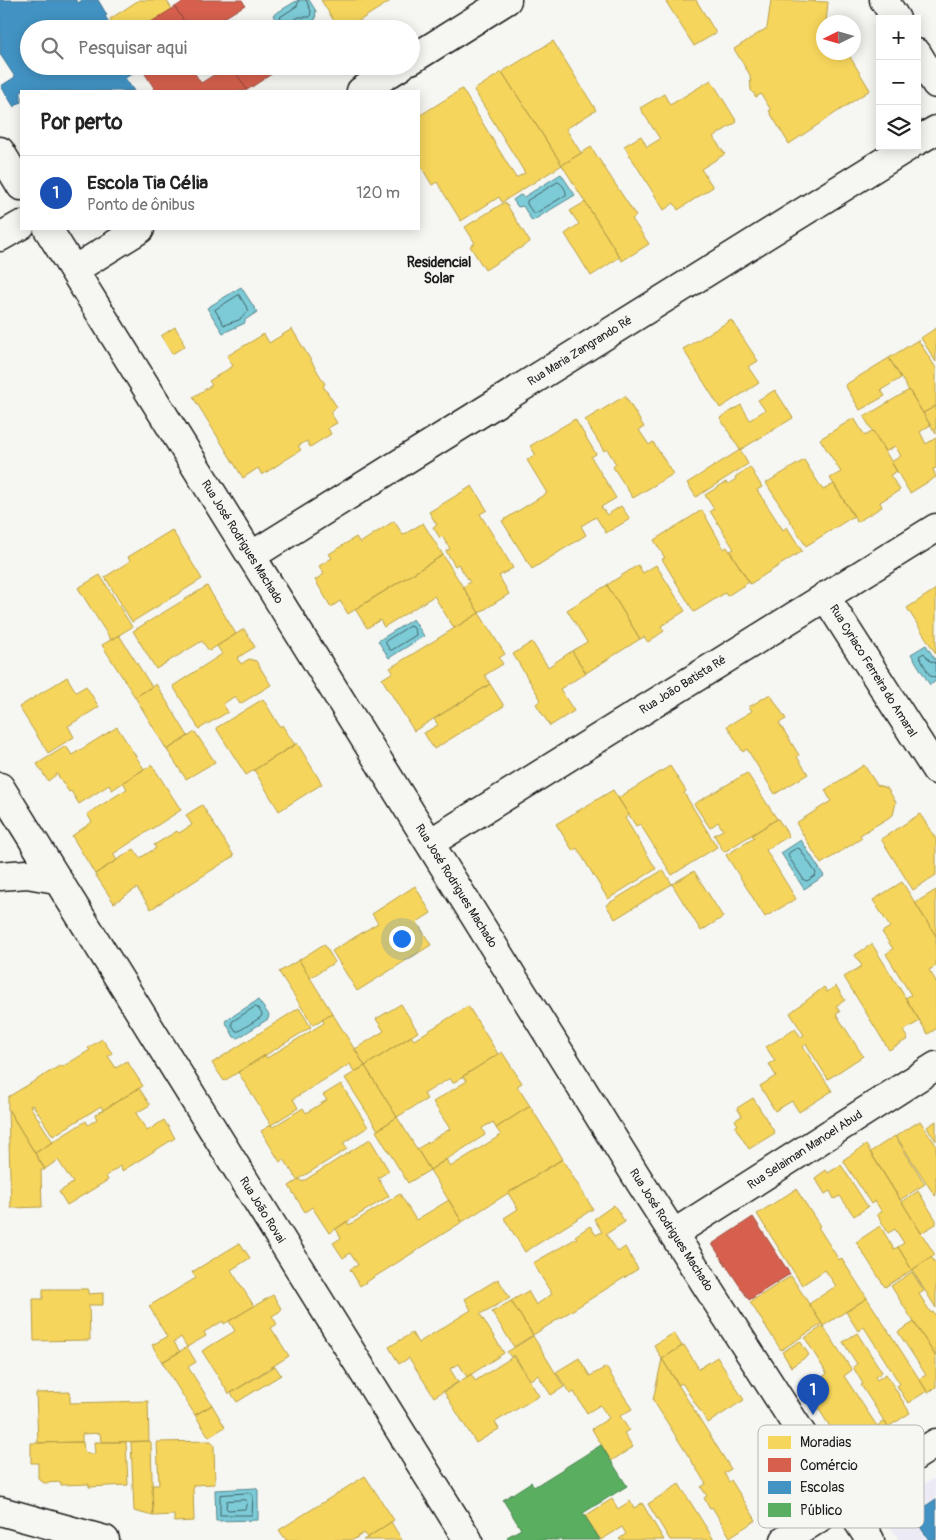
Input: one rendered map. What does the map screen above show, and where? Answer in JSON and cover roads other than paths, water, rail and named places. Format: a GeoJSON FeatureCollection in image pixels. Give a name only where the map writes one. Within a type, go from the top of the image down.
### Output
{"type":"FeatureCollection","features":[{"type":"Feature","properties":{"kind":"street"},"geometry":{"type":"LineString","coordinates":[[420,54],[508,0]]}},
{"type":"Feature","properties":{"kind":"street"},"geometry":{"type":"LineString","coordinates":[[884,0],[893,15]]}},
{"type":"Feature","properties":{"kind":"street"},"geometry":{"type":"LineString","coordinates":[[921,60],[936,84]]}},
{"type":"Feature","properties":{"kind":"street"},"geometry":{"type":"LineString","coordinates":[[363,90],[387,75]]}},
{"type":"Feature","properties":{"kind":"street"},"geometry":{"type":"LineString","coordinates":[[921,139],[936,130]]}},
{"type":"Feature","properties":{"kind":"street","name":"Rua Maria Zangrando Ré"},"geometry":{"type":"LineString","coordinates":[[251,556],[903,150]]}},
{"type":"Feature","properties":{"kind":"street"},"geometry":{"type":"LineString","coordinates":[[0,151],[20,184]]}},
{"type":"Feature","properties":{"kind":"street"},"geometry":{"type":"LineString","coordinates":[[0,237],[20,226]]}},
{"type":"Feature","properties":{"kind":"street","name":"Rua José Rodrigues Machado"},"geometry":{"type":"LineString","coordinates":[[49,230],[674,1234],[796,1425]]}},
{"type":"Feature","properties":{"kind":"street"},"geometry":{"type":"LineString","coordinates":[[74,270],[138,230]]}},
{"type":"Feature","properties":{"kind":"street","name":"Rua João Batista Ré"},"geometry":{"type":"LineString","coordinates":[[430,843],[936,528]]}},
{"type":"Feature","properties":{"kind":"street","name":"Rua Cyriaco Ferreira do Amaral"},"geometry":{"type":"LineString","coordinates":[[825,596],[936,770]]}},
{"type":"Feature","properties":{"kind":"street","name":"Rua João Rovai"},"geometry":{"type":"LineString","coordinates":[[0,787],[468,1540]]}},
{"type":"Feature","properties":{"kind":"street"},"geometry":{"type":"LineString","coordinates":[[0,876],[27,874],[56,879]]}},
{"type":"Feature","properties":{"kind":"street","name":"Rua Selaiman Manoel Abud"},"geometry":{"type":"LineString","coordinates":[[674,1234],[936,1066]]}},
{"type":"Feature","properties":{"kind":"street"},"geometry":{"type":"LineString","coordinates":[[924,1451],[936,1443]]}},
{"type":"Feature","properties":{"kind":"street"},"geometry":{"type":"LineString","coordinates":[[0,1511],[105,1540]]}},
{"type":"Feature","properties":{"kind":"street"},"geometry":{"type":"LineString","coordinates":[[785,1540],[804,1528]]}},
{"type":"Feature","properties":{"kind":"street","name":"Rua José Rodrigues Machado"},"geometry":{"type":"LineString","coordinates":[[862,1528],[870,1540]]}},
{"type":"Feature","properties":{"kind":"water"},"geometry":{"type":"Polygon","coordinates":[[[298,0],[309,0],[316,11],[315,20],[276,20],[273,15],[298,0]]]}},
{"type":"Feature","properties":{"kind":"water"},"geometry":{"type":"Polygon","coordinates":[[[561,174],[575,195],[532,221],[523,206],[518,207],[513,200],[520,195],[524,197],[561,174]]]}},
{"type":"Feature","properties":{"kind":"water"},"geometry":{"type":"Polygon","coordinates":[[[241,287],[257,312],[245,320],[245,323],[223,333],[207,308],[241,287]]]}},
{"type":"Feature","properties":{"kind":"water"},"geometry":{"type":"Polygon","coordinates":[[[413,619],[424,636],[389,658],[378,641],[413,619]]]}},
{"type":"Feature","properties":{"kind":"water"},"geometry":{"type":"Polygon","coordinates":[[[926,645],[936,661],[936,681],[930,685],[911,654],[926,645]]]}},
{"type":"Feature","properties":{"kind":"water"},"geometry":{"type":"Polygon","coordinates":[[[801,840],[824,876],[804,889],[781,853],[801,840]]]}},
{"type":"Feature","properties":{"kind":"water"},"geometry":{"type":"Polygon","coordinates":[[[258,1000],[269,1015],[268,1019],[238,1038],[234,1037],[225,1021],[258,1000]]]}},
{"type":"Feature","properties":{"kind":"water"},"geometry":{"type":"Polygon","coordinates":[[[256,1488],[258,1490],[258,1520],[216,1521],[215,1490],[256,1488]]]}},
{"type":"Feature","properties":{"kind":"place","name":"Escola Tia Célia"},"geometry":{"type":"Point","coordinates":[813,1415]}},
{"type":"Feature","properties":{"kind":"district","name":"Residencial Solar"},"geometry":{"type":"Point","coordinates":[439,270]}}]}
